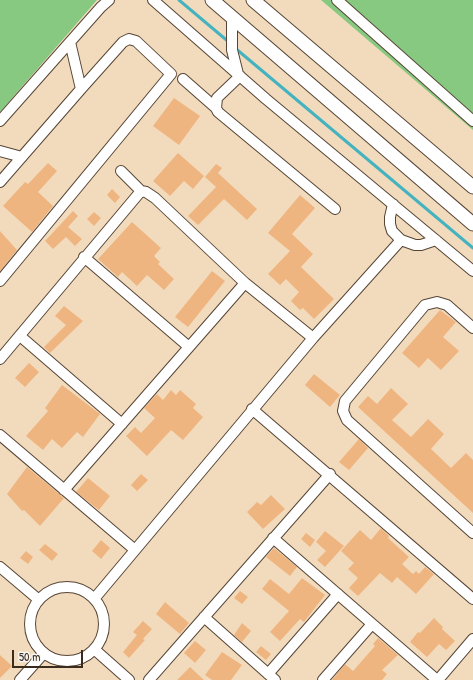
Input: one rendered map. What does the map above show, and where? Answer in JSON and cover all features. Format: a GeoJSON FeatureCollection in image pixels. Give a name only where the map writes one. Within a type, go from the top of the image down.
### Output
{"type":"FeatureCollection","features":[{"type":"Feature","properties":{"kind":"main road"},"geometry":{"type":"LineString","coordinates":[[212,0],[473,224]]}},
{"type":"Feature","properties":{"kind":"main road"},"geometry":{"type":"LineString","coordinates":[[253,0],[473,187]]}},
{"type":"Feature","properties":{"kind":"street"},"geometry":{"type":"LineString","coordinates":[[0,121],[101,6],[109,0]]}},
{"type":"Feature","properties":{"kind":"street"},"geometry":{"type":"LineString","coordinates":[[153,0],[239,75],[473,271]]}},
{"type":"Feature","properties":{"kind":"street"},"geometry":{"type":"LineString","coordinates":[[337,0],[473,121]]}},
{"type":"Feature","properties":{"kind":"street"},"geometry":{"type":"LineString","coordinates":[[232,16],[233,60],[239,75]]}},
{"type":"Feature","properties":{"kind":"street"},"geometry":{"type":"LineString","coordinates":[[0,182],[123,42],[129,38],[136,41],[171,74],[0,281]]}},
{"type":"Feature","properties":{"kind":"street"},"geometry":{"type":"LineString","coordinates":[[70,42],[81,89]]}},
{"type":"Feature","properties":{"kind":"street"},"geometry":{"type":"LineString","coordinates":[[216,108],[217,98],[239,75]]}},
{"type":"Feature","properties":{"kind":"street"},"geometry":{"type":"LineString","coordinates":[[183,79],[216,108],[218,112],[335,209]]}},
{"type":"Feature","properties":{"kind":"street"},"geometry":{"type":"LineString","coordinates":[[0,151],[22,157]]}},
{"type":"Feature","properties":{"kind":"street"},"geometry":{"type":"LineString","coordinates":[[121,171],[141,191],[146,192],[155,198],[245,283],[313,338]]}},
{"type":"Feature","properties":{"kind":"street"},"geometry":{"type":"LineString","coordinates":[[0,359],[84,257],[141,191]]}},
{"type":"Feature","properties":{"kind":"street"},"geometry":{"type":"LineString","coordinates":[[393,204],[390,224],[392,231],[401,240],[421,245],[436,240]]}},
{"type":"Feature","properties":{"kind":"street"},"geometry":{"type":"LineString","coordinates":[[94,599],[252,409],[401,240]]}},
{"type":"Feature","properties":{"kind":"street"},"geometry":{"type":"LineString","coordinates":[[84,257],[189,346]]}},
{"type":"Feature","properties":{"kind":"street"},"geometry":{"type":"LineString","coordinates":[[64,490],[245,283]]}},
{"type":"Feature","properties":{"kind":"street"},"geometry":{"type":"LineString","coordinates":[[473,328],[447,305],[437,302],[425,305],[345,402],[344,411],[347,420],[473,533]]}},
{"type":"Feature","properties":{"kind":"street"},"geometry":{"type":"LineString","coordinates":[[20,336],[122,424]]}},
{"type":"Feature","properties":{"kind":"street"},"geometry":{"type":"LineString","coordinates":[[252,409],[330,474],[473,599]]}},
{"type":"Feature","properties":{"kind":"street"},"geometry":{"type":"LineString","coordinates":[[0,435],[135,550]]}},
{"type":"Feature","properties":{"kind":"street"},"geometry":{"type":"LineString","coordinates":[[149,680],[330,474]]}},
{"type":"Feature","properties":{"kind":"street"},"geometry":{"type":"LineString","coordinates":[[273,538],[437,680],[473,639]]}},
{"type":"Feature","properties":{"kind":"street"},"geometry":{"type":"LineString","coordinates":[[0,567],[39,600]]}},
{"type":"Feature","properties":{"kind":"street"},"geometry":{"type":"LineString","coordinates":[[60,588],[73,588],[84,592],[94,599],[100,608],[103,624],[100,640],[94,649],[79,659],[70,660],[60,660],[44,653],[36,644],[30,627],[33,610],[39,600],[49,592],[60,588]]}},
{"type":"Feature","properties":{"kind":"street"},"geometry":{"type":"LineString","coordinates":[[204,617],[271,677],[338,594]]}},
{"type":"Feature","properties":{"kind":"street"},"geometry":{"type":"LineString","coordinates":[[323,680],[372,624]]}},
{"type":"Feature","properties":{"kind":"street"},"geometry":{"type":"LineString","coordinates":[[94,649],[129,680]]}},
{"type":"Feature","properties":{"kind":"street"},"geometry":{"type":"LineString","coordinates":[[20,680],[44,653]]}},
{"type":"Feature","properties":{"kind":"green space"},"geometry":{"type":"Polygon","coordinates":[[[0,0],[97,0],[0,112],[0,0]]]}},
{"type":"Feature","properties":{"kind":"green space"},"geometry":{"type":"Polygon","coordinates":[[[321,0],[473,0],[473,130],[321,0]]]}},
{"type":"Feature","properties":{"kind":"building"},"geometry":{"type":"Polygon","coordinates":[[[174,98],[200,116],[179,145],[153,126],[174,98]]]}},
{"type":"Feature","properties":{"kind":"building"},"geometry":{"type":"Polygon","coordinates":[[[178,153],[204,176],[193,189],[184,181],[170,196],[153,181],[178,153]]]}},
{"type":"Feature","properties":{"kind":"building"},"geometry":{"type":"Polygon","coordinates":[[[48,163],[57,171],[38,192],[53,206],[32,232],[3,206],[25,182],[28,184],[48,163]]]}},
{"type":"Feature","properties":{"kind":"building"},"geometry":{"type":"Polygon","coordinates":[[[216,164],[222,168],[218,173],[257,209],[247,220],[224,199],[198,225],[188,216],[216,187],[205,177],[216,164]]]}},
{"type":"Feature","properties":{"kind":"building"},"geometry":{"type":"Polygon","coordinates":[[[112,189],[120,197],[115,203],[107,195],[112,189]]]}},
{"type":"Feature","properties":{"kind":"building"},"geometry":{"type":"Polygon","coordinates":[[[300,195],[315,208],[292,234],[313,254],[301,267],[334,299],[314,319],[303,308],[300,310],[291,301],[299,292],[286,279],[280,285],[268,274],[290,251],[268,233],[300,195]]]}},
{"type":"Feature","properties":{"kind":"building"},"geometry":{"type":"Polygon","coordinates":[[[73,211],[78,216],[68,227],[82,239],[75,246],[66,237],[53,249],[45,241],[73,211]]]}},
{"type":"Feature","properties":{"kind":"building"},"geometry":{"type":"Polygon","coordinates":[[[94,212],[101,218],[94,226],[87,219],[94,212]]]}},
{"type":"Feature","properties":{"kind":"building"},"geometry":{"type":"Polygon","coordinates":[[[132,222],[161,248],[154,256],[160,262],[158,264],[174,279],[164,290],[147,275],[137,286],[122,272],[118,277],[98,259],[132,222]]]}},
{"type":"Feature","properties":{"kind":"building"},"geometry":{"type":"Polygon","coordinates":[[[0,231],[17,250],[0,271],[0,231]]]}},
{"type":"Feature","properties":{"kind":"building"},"geometry":{"type":"Polygon","coordinates":[[[212,271],[225,281],[188,327],[175,317],[212,271]]]}},
{"type":"Feature","properties":{"kind":"building"},"geometry":{"type":"Polygon","coordinates":[[[64,306],[83,321],[50,353],[44,347],[66,325],[55,316],[64,306]]]}},
{"type":"Feature","properties":{"kind":"building"},"geometry":{"type":"Polygon","coordinates":[[[440,310],[456,322],[443,337],[459,351],[441,370],[428,358],[419,368],[402,353],[440,310]]]}},
{"type":"Feature","properties":{"kind":"building"},"geometry":{"type":"Polygon","coordinates":[[[29,363],[39,372],[25,387],[15,378],[29,363]]]}},
{"type":"Feature","properties":{"kind":"building"},"geometry":{"type":"Polygon","coordinates":[[[314,374],[340,395],[330,407],[305,385],[314,374]]]}},
{"type":"Feature","properties":{"kind":"building"},"geometry":{"type":"Polygon","coordinates":[[[62,385],[100,414],[83,437],[77,432],[62,448],[52,439],[43,450],[26,436],[48,411],[45,408],[62,385]]]}},
{"type":"Feature","properties":{"kind":"building"},"geometry":{"type":"Polygon","coordinates":[[[391,388],[408,404],[392,420],[411,437],[428,419],[444,434],[431,449],[451,468],[466,453],[473,460],[473,513],[358,407],[368,396],[377,404],[391,388]]]}},
{"type":"Feature","properties":{"kind":"building"},"geometry":{"type":"Polygon","coordinates":[[[171,390],[176,395],[180,390],[196,404],[193,408],[203,417],[183,440],[171,430],[147,456],[126,436],[135,427],[141,433],[155,418],[144,408],[157,394],[163,400],[171,390]]]}},
{"type":"Feature","properties":{"kind":"building"},"geometry":{"type":"Polygon","coordinates":[[[359,439],[368,448],[349,470],[339,462],[359,439]]]}},
{"type":"Feature","properties":{"kind":"building"},"geometry":{"type":"Polygon","coordinates":[[[27,467],[64,498],[40,526],[24,510],[22,511],[7,494],[27,467]]]}},
{"type":"Feature","properties":{"kind":"building"},"geometry":{"type":"Polygon","coordinates":[[[141,474],[148,480],[137,491],[131,485],[141,474]]]}},
{"type":"Feature","properties":{"kind":"building"},"geometry":{"type":"Polygon","coordinates":[[[88,478],[110,496],[99,510],[76,492],[88,478]]]}},
{"type":"Feature","properties":{"kind":"building"},"geometry":{"type":"Polygon","coordinates":[[[271,495],[285,509],[263,529],[247,512],[257,502],[261,505],[271,495]]]}},
{"type":"Feature","properties":{"kind":"building"},"geometry":{"type":"Polygon","coordinates":[[[381,528],[389,536],[388,538],[409,557],[402,564],[413,574],[416,571],[419,574],[425,567],[434,574],[416,594],[397,577],[392,583],[380,573],[358,596],[349,588],[358,578],[348,569],[354,563],[341,551],[360,530],[371,540],[381,528]]]}},
{"type":"Feature","properties":{"kind":"building"},"geometry":{"type":"Polygon","coordinates":[[[325,531],[344,546],[325,567],[317,560],[326,551],[316,542],[325,531]]]}},
{"type":"Feature","properties":{"kind":"building"},"geometry":{"type":"Polygon","coordinates":[[[306,533],[315,540],[310,547],[301,539],[306,533]]]}},
{"type":"Feature","properties":{"kind":"building"},"geometry":{"type":"Polygon","coordinates":[[[101,540],[110,548],[101,559],[92,551],[101,540]]]}},
{"type":"Feature","properties":{"kind":"building"},"geometry":{"type":"Polygon","coordinates":[[[45,544],[58,554],[52,561],[39,550],[45,544]]]}},
{"type":"Feature","properties":{"kind":"building"},"geometry":{"type":"Polygon","coordinates":[[[274,548],[297,567],[290,576],[266,557],[274,548]]]}},
{"type":"Feature","properties":{"kind":"building"},"geometry":{"type":"Polygon","coordinates":[[[26,551],[33,557],[28,564],[20,558],[26,551]]]}},
{"type":"Feature","properties":{"kind":"building"},"geometry":{"type":"Polygon","coordinates":[[[302,578],[325,595],[304,622],[300,619],[280,641],[270,632],[289,611],[262,589],[270,579],[289,594],[302,578]]]}},
{"type":"Feature","properties":{"kind":"building"},"geometry":{"type":"Polygon","coordinates":[[[240,591],[248,597],[242,604],[234,598],[240,591]]]}},
{"type":"Feature","properties":{"kind":"building"},"geometry":{"type":"Polygon","coordinates":[[[165,602],[189,623],[180,634],[156,614],[165,602]]]}},
{"type":"Feature","properties":{"kind":"building"},"geometry":{"type":"Polygon","coordinates":[[[434,618],[443,627],[442,629],[455,641],[446,650],[439,644],[427,657],[410,642],[418,632],[420,633],[434,618]]]}},
{"type":"Feature","properties":{"kind":"building"},"geometry":{"type":"Polygon","coordinates":[[[143,621],[152,629],[143,639],[145,640],[129,658],[123,652],[137,635],[133,632],[143,621]]]}},
{"type":"Feature","properties":{"kind":"building"},"geometry":{"type":"Polygon","coordinates":[[[242,623],[251,631],[242,642],[234,635],[242,623]]]}},
{"type":"Feature","properties":{"kind":"building"},"geometry":{"type":"Polygon","coordinates":[[[378,638],[398,655],[382,670],[387,674],[382,680],[332,680],[345,664],[353,671],[375,646],[373,644],[378,638]]]}},
{"type":"Feature","properties":{"kind":"building"},"geometry":{"type":"Polygon","coordinates":[[[195,641],[206,650],[195,663],[184,653],[195,641]]]}},
{"type":"Feature","properties":{"kind":"building"},"geometry":{"type":"Polygon","coordinates":[[[261,646],[271,654],[266,660],[256,652],[261,646]]]}},
{"type":"Feature","properties":{"kind":"building"},"geometry":{"type":"Polygon","coordinates":[[[222,652],[242,665],[231,680],[212,680],[205,675],[222,652]]]}},
{"type":"Feature","properties":{"kind":"building"},"geometry":{"type":"Polygon","coordinates":[[[0,655],[12,666],[0,678],[0,655]]]}},
{"type":"Feature","properties":{"kind":"building"},"geometry":{"type":"Polygon","coordinates":[[[190,667],[204,680],[177,680],[190,667]]]}},
{"type":"Feature","properties":{"kind":"waterway"},"geometry":{"type":"LineString","coordinates":[[179,0],[230,43]]}},
{"type":"Feature","properties":{"kind":"waterway"},"geometry":{"type":"LineString","coordinates":[[235,48],[473,248]]}}]}
